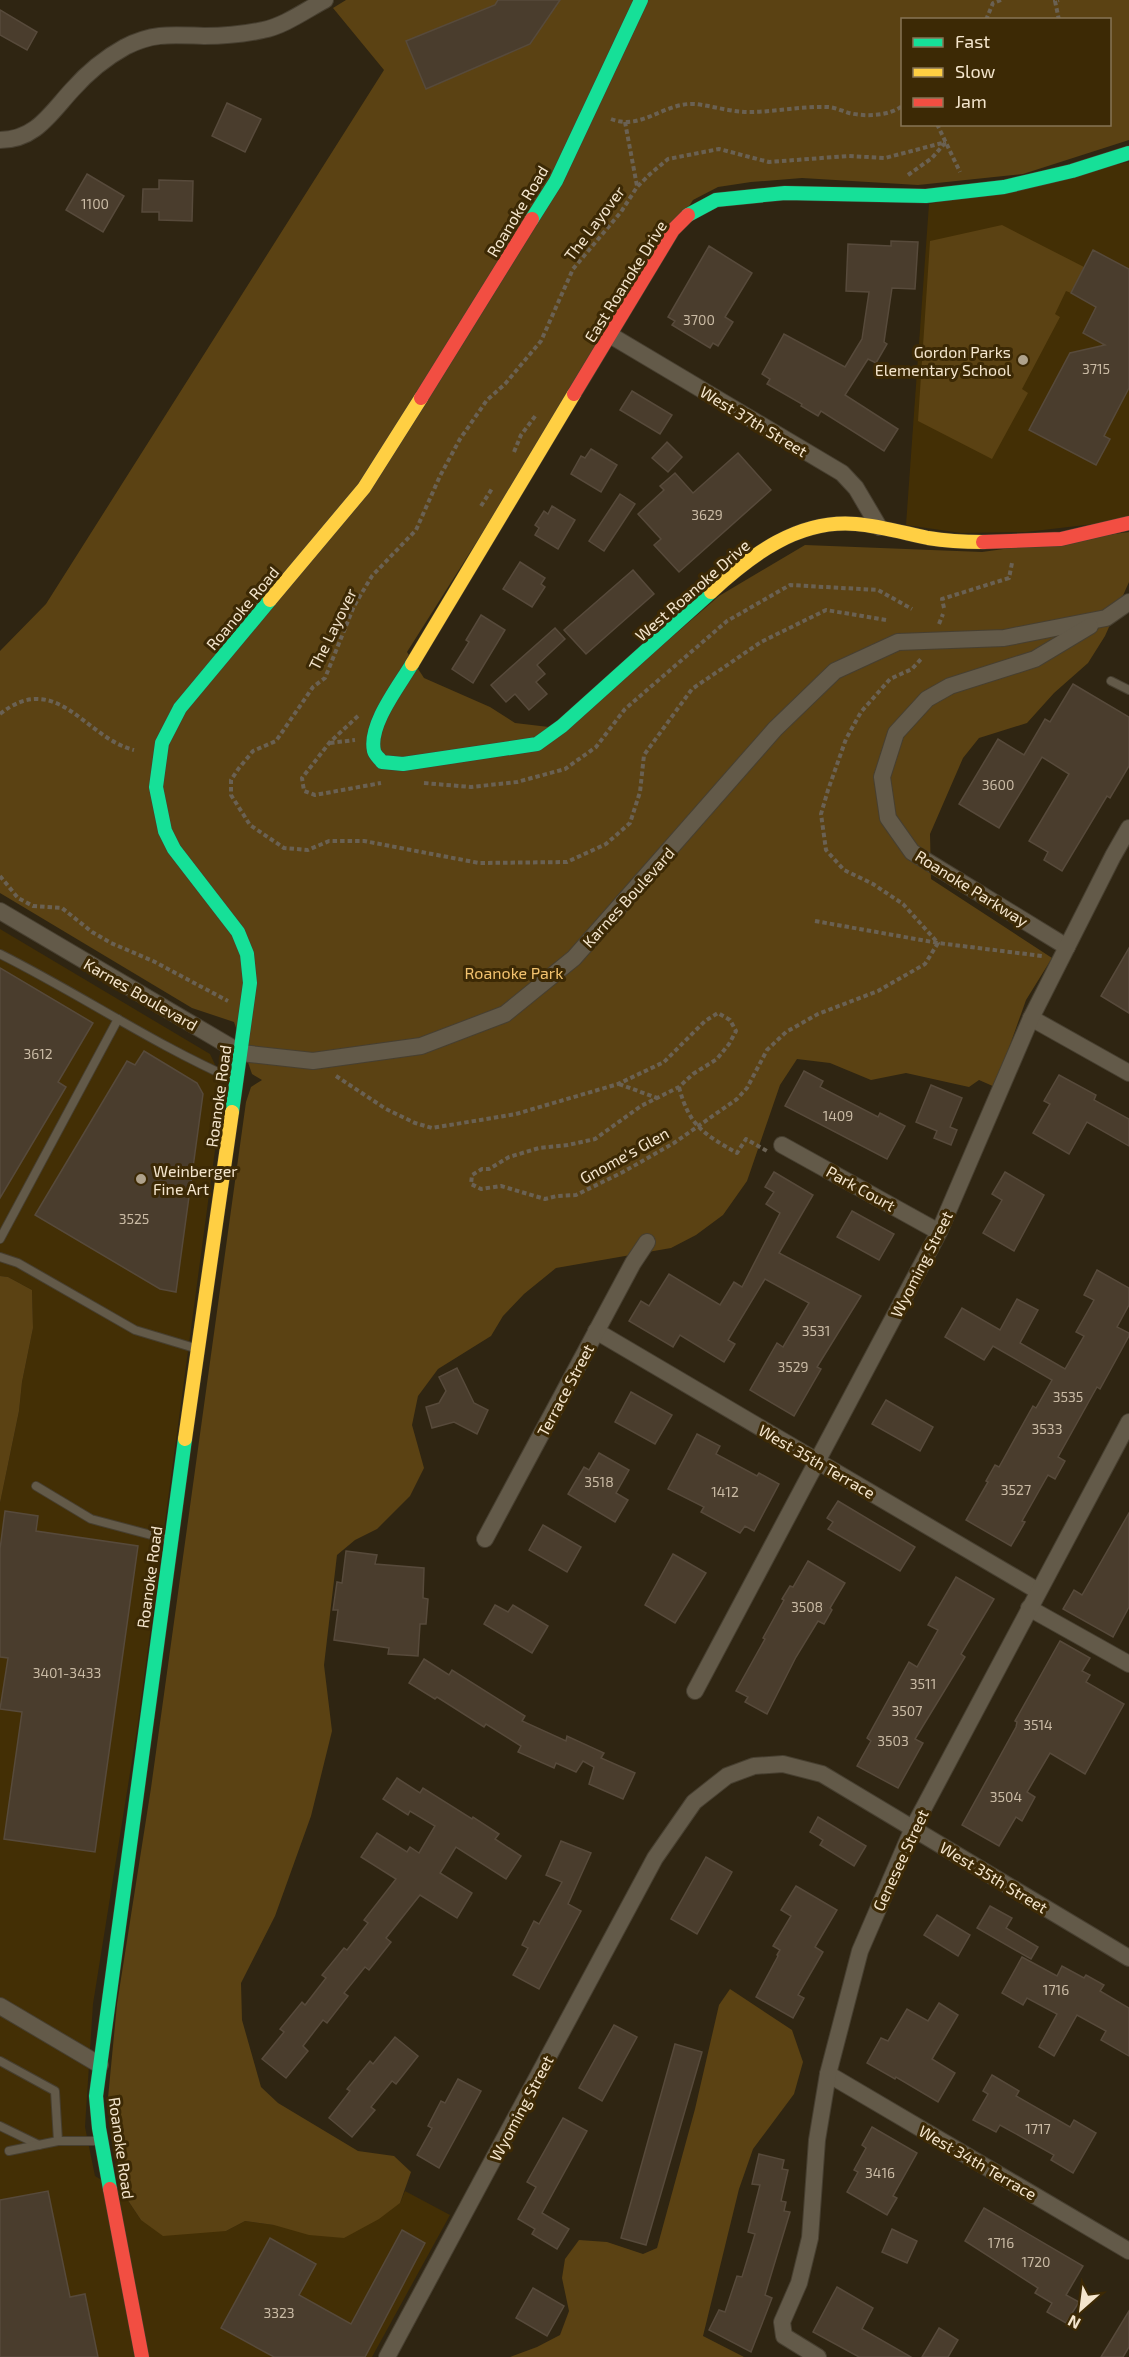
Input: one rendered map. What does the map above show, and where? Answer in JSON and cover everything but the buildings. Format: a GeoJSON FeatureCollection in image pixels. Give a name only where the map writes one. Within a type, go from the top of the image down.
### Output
{"type":"FeatureCollection","features":[{"type":"Feature","properties":{"kind":"street"},"geometry":{"type":"LineString","coordinates":[[0,140],[12,140],[25,136],[42,125],[73,89],[99,64],[125,47],[146,38],[171,33],[205,36],[266,30],[325,0]]}},
{"type":"Feature","properties":{"kind":"street","name":"Roanoke Road"},"geometry":{"type":"LineString","coordinates":[[142,2357],[101,2140],[96,2096],[170,1540],[250,983],[247,954],[238,932],[174,849],[165,831],[156,788],[162,743],[180,708],[364,488],[556,181],[641,0]]}},
{"type":"Feature","properties":{"kind":"street","name":"East Roanoke Drive"},"geometry":{"type":"LineString","coordinates":[[392,763],[382,762],[374,753],[373,737],[379,720],[673,230],[690,213],[716,200],[785,193],[926,196],[1004,187],[1072,171],[1129,153]]}},
{"type":"Feature","properties":{"kind":"street","name":"West 37th Street"},"geometry":{"type":"LineString","coordinates":[[610,335],[842,473],[856,488],[879,527]]}},
{"type":"Feature","properties":{"kind":"street","name":"West Roanoke Drive"},"geometry":{"type":"LineString","coordinates":[[392,763],[403,764],[537,744],[548,738],[730,576],[772,544],[826,524],[853,523],[943,540],[981,541],[1059,538],[1108,531],[1129,523]]}},
{"type":"Feature","properties":{"kind":"street","name":"Karnes Boulevard"},"geometry":{"type":"LineString","coordinates":[[0,911],[241,1053],[313,1061],[421,1046],[505,1014],[574,958],[775,729],[835,671],[898,642],[1004,639],[1106,618],[1129,602]]}},
{"type":"Feature","properties":{"kind":"street","name":"Roanoke Parkway"},"geometry":{"type":"LineString","coordinates":[[1064,953],[912,852],[888,818],[882,777],[897,733],[927,699],[950,686],[1035,658],[1106,618]]}},
{"type":"Feature","properties":{"kind":"street","name":"Wyoming Street"},"geometry":{"type":"LineString","coordinates":[[695,1691],[939,1232],[1031,1018],[1129,828]]}},
{"type":"Feature","properties":{"kind":"street"},"geometry":{"type":"LineString","coordinates":[[1031,1018],[1129,1074]]}},
{"type":"Feature","properties":{"kind":"street","name":"Park Court"},"geometry":{"type":"LineString","coordinates":[[776,1149],[939,1232]]}},
{"type":"Feature","properties":{"kind":"street","name":"Terrace Street"},"geometry":{"type":"LineString","coordinates":[[485,1539],[633,1263],[647,1242]]}},
{"type":"Feature","properties":{"kind":"street","name":"West 35th Terrace"},"geometry":{"type":"LineString","coordinates":[[596,1331],[1038,1591]]}},
{"type":"Feature","properties":{"kind":"street","name":"Genesee Street"},"geometry":{"type":"LineString","coordinates":[[818,2357],[784,2336],[782,2322],[799,2283],[810,2238],[816,2140],[828,2074],[860,1951],[913,1828],[1129,1422]]}},
{"type":"Feature","properties":{"kind":"street"},"geometry":{"type":"LineString","coordinates":[[1029,1608],[1129,1664]]}},
{"type":"Feature","properties":{"kind":"street","name":"West 35th Street"},"geometry":{"type":"LineString","coordinates":[[655,1858],[694,1802],[727,1776],[754,1766],[783,1764],[822,1774],[1129,1958]]}},
{"type":"Feature","properties":{"kind":"street","name":"Wyoming Street"},"geometry":{"type":"LineString","coordinates":[[387,2357],[655,1858]]}},
{"type":"Feature","properties":{"kind":"street"},"geometry":{"type":"LineString","coordinates":[[0,2006],[100,2065]]}},
{"type":"Feature","properties":{"kind":"street","name":"West 34th Terrace"},"geometry":{"type":"LineString","coordinates":[[828,2074],[1129,2251]]}},
{"type":"Feature","properties":{"kind":"lane"},"geometry":{"type":"LineString","coordinates":[[1111,681],[1129,690]]}},
{"type":"Feature","properties":{"kind":"lane"},"geometry":{"type":"LineString","coordinates":[[0,954],[35,971],[184,1057],[237,1082]]}},
{"type":"Feature","properties":{"kind":"lane"},"geometry":{"type":"LineString","coordinates":[[0,1239],[118,1020]]}},
{"type":"Feature","properties":{"kind":"lane"},"geometry":{"type":"LineString","coordinates":[[0,1257],[18,1263],[135,1330],[198,1349]]}},
{"type":"Feature","properties":{"kind":"lane"},"geometry":{"type":"LineString","coordinates":[[36,1486],[90,1519],[170,1540]]}},
{"type":"Feature","properties":{"kind":"lane"},"geometry":{"type":"LineString","coordinates":[[0,2061],[55,2091],[58,2141]]}},
{"type":"Feature","properties":{"kind":"lane"},"geometry":{"type":"LineString","coordinates":[[0,2126],[39,2145]]}},
{"type":"Feature","properties":{"kind":"lane"},"geometry":{"type":"LineString","coordinates":[[9,2151],[58,2141],[101,2140]]}},
{"type":"Feature","properties":{"kind":"path"},"geometry":{"type":"LineString","coordinates":[[987,18],[993,3],[1001,0]]}},
{"type":"Feature","properties":{"kind":"path"},"geometry":{"type":"LineString","coordinates":[[1058,18],[1054,0],[1059,0]]}},
{"type":"Feature","properties":{"kind":"path"},"geometry":{"type":"LineString","coordinates":[[611,119],[625,122],[644,121],[654,114],[686,104],[748,112],[830,107],[854,114],[892,112],[901,107]]}},
{"type":"Feature","properties":{"kind":"path"},"geometry":{"type":"LineString","coordinates":[[625,122],[637,187]]}},
{"type":"Feature","properties":{"kind":"path"},"geometry":{"type":"LineString","coordinates":[[938,126],[969,191]]}},
{"type":"Feature","properties":{"kind":"path","name":"The Layover"},"geometry":{"type":"LineString","coordinates":[[886,620],[826,610],[761,642],[692,689],[644,754],[640,792],[630,823],[606,844],[567,862],[479,863],[364,841],[329,841],[308,850],[284,848],[250,825],[231,795],[231,780],[239,768],[254,751],[276,741],[313,687],[325,678],[354,606],[372,576],[416,531],[440,476],[460,439],[487,400],[505,384],[541,341],[573,269],[621,212],[637,187],[668,159],[719,149],[769,162],[848,156],[885,158],[946,142]]}},
{"type":"Feature","properties":{"kind":"path"},"geometry":{"type":"LineString","coordinates":[[944,608],[942,599],[1009,578],[1013,559]]}},
{"type":"Feature","properties":{"kind":"path"},"geometry":{"type":"LineString","coordinates":[[413,783],[471,787],[517,782],[565,769],[596,747],[625,709],[727,621],[790,585],[878,590],[912,609]]}},
{"type":"Feature","properties":{"kind":"path"},"geometry":{"type":"LineString","coordinates":[[932,641],[927,653],[912,669],[890,679],[861,712],[846,739],[821,814],[826,850],[844,870],[873,884],[903,904],[938,943]]}},
{"type":"Feature","properties":{"kind":"path"},"geometry":{"type":"LineString","coordinates":[[0,714],[10,706],[32,699],[49,700],[64,706],[122,747],[134,750]]}},
{"type":"Feature","properties":{"kind":"path"},"geometry":{"type":"LineString","coordinates":[[302,777],[304,790],[315,795],[390,781],[392,763]]}},
{"type":"Feature","properties":{"kind":"path"},"geometry":{"type":"LineString","coordinates":[[0,876],[18,898],[33,906],[62,908],[92,932],[111,943],[153,961],[229,1001],[228,1008]]}},
{"type":"Feature","properties":{"kind":"path"},"geometry":{"type":"LineString","coordinates":[[815,921],[938,943],[1064,953]]}},
{"type":"Feature","properties":{"kind":"path","name":"Gnome's Glen"},"geometry":{"type":"LineString","coordinates":[[313,1061],[386,1109],[432,1128],[516,1114],[618,1084],[664,1062],[705,1021],[718,1013],[730,1020],[736,1031],[717,1059],[693,1074],[679,1087],[641,1106],[595,1139],[539,1148],[509,1157],[472,1175],[471,1184],[481,1189],[501,1186],[545,1199],[576,1195],[623,1172],[697,1127],[742,1094],[767,1050],[786,1032],[818,1014],[887,986],[925,964],[938,943]]}},
{"type":"Feature","properties":{"kind":"path"},"geometry":{"type":"LineString","coordinates":[[618,1084],[658,1098]]}},
{"type":"Feature","properties":{"kind":"path"},"geometry":{"type":"LineString","coordinates":[[679,1087],[683,1104],[697,1127],[737,1153],[746,1139],[776,1149]]}},
{"type":"Feature","properties":{"kind":"shaded area","name":"Gordon Parks Elementary School"},"geometry":{"type":"Polygon","coordinates":[[[1129,162],[1129,517],[1111,522],[1026,532],[961,533],[906,525],[929,204],[1129,162]]]}},
{"type":"Feature","properties":{"kind":"shaded area"},"geometry":{"type":"Polygon","coordinates":[[[0,929],[210,1054],[220,1075],[222,1098],[138,1723],[93,2004],[85,2127],[95,2176],[123,2193],[141,2220],[226,2231],[245,2221],[274,2225],[400,2203],[405,2191],[450,2215],[372,2357],[0,2357],[0,1503],[33,1328],[32,1290],[8,1277],[0,1276],[0,929]]]}},
{"type":"Feature","properties":{"kind":"green space","name":"Roanoke Park"},"geometry":{"type":"Polygon","coordinates":[[[346,0],[1129,0],[1129,140],[1023,174],[918,185],[802,178],[751,182],[718,187],[693,200],[407,652],[424,678],[490,707],[515,723],[566,729],[719,596],[805,545],[982,552],[1129,532],[1129,582],[1105,636],[1088,663],[1054,693],[1027,723],[979,738],[963,758],[930,834],[931,879],[1052,958],[1026,1000],[995,1087],[979,1080],[969,1087],[906,1073],[871,1080],[830,1063],[797,1059],[780,1085],[747,1181],[723,1215],[696,1235],[671,1248],[556,1268],[524,1294],[503,1316],[491,1336],[438,1369],[418,1396],[412,1425],[424,1468],[410,1496],[377,1529],[355,1540],[337,1555],[324,1665],[332,1731],[311,1816],[275,1916],[241,1983],[242,2020],[261,2087],[278,2103],[358,2151],[394,2156],[411,2172],[400,2203],[379,2219],[344,2238],[309,2235],[274,2225],[245,2221],[226,2231],[163,2236],[141,2220],[123,2193],[108,2098],[117,2004],[151,1788],[246,1102],[251,1087],[262,1080],[252,1074],[234,1022],[192,1008],[0,893],[0,651],[46,604],[384,70],[333,8],[346,0]]]}},
{"type":"Feature","properties":{"kind":"green space"},"geometry":{"type":"Polygon","coordinates":[[[1002,225],[1084,267],[1071,293],[1066,291],[1055,314],[1060,317],[1022,389],[1028,393],[992,459],[918,421],[930,241],[1002,225]]]}},
{"type":"Feature","properties":{"kind":"green space"},"geometry":{"type":"Polygon","coordinates":[[[0,1276],[8,1277],[32,1290],[33,1328],[0,1503],[0,1276]]]}},
{"type":"Feature","properties":{"kind":"green space"},"geometry":{"type":"Polygon","coordinates":[[[730,1989],[792,2030],[803,2062],[794,2094],[753,2149],[739,2189],[703,2336],[744,2357],[510,2357],[560,2335],[569,2311],[562,2278],[565,2259],[579,2240],[607,2242],[643,2254],[657,2248],[695,2109],[719,2005],[730,1989]]]}},
{"type":"Feature","properties":{"kind":"traffic: fast"},"geometry":{"type":"LineString","coordinates":[[532,219],[556,181],[641,0]]}},
{"type":"Feature","properties":{"kind":"traffic: fast"},"geometry":{"type":"LineString","coordinates":[[688,215],[716,200],[785,193],[926,196],[1004,187],[1072,171],[1129,153]]}},
{"type":"Feature","properties":{"kind":"traffic: fast"},"geometry":{"type":"LineString","coordinates":[[412,664],[386,706],[376,730],[373,741],[374,751],[382,762],[403,764],[537,744],[562,726],[711,592]]}},
{"type":"Feature","properties":{"kind":"traffic: fast"},"geometry":{"type":"LineString","coordinates":[[232,1112],[250,983],[247,954],[238,932],[174,849],[165,831],[156,787],[162,743],[180,708],[270,600]]}},
{"type":"Feature","properties":{"kind":"traffic: fast"},"geometry":{"type":"LineString","coordinates":[[110,2189],[96,2096],[185,1439]]}},
{"type":"Feature","properties":{"kind":"traffic: slow"},"geometry":{"type":"LineString","coordinates":[[412,664],[574,394]]}},
{"type":"Feature","properties":{"kind":"traffic: slow"},"geometry":{"type":"LineString","coordinates":[[270,600],[364,488],[421,398]]}},
{"type":"Feature","properties":{"kind":"traffic: slow"},"geometry":{"type":"LineString","coordinates":[[711,592],[759,553],[777,542],[814,527],[856,524],[935,539],[983,542]]}},
{"type":"Feature","properties":{"kind":"traffic: slow"},"geometry":{"type":"LineString","coordinates":[[185,1439],[232,1112]]}},
{"type":"Feature","properties":{"kind":"traffic: jam"},"geometry":{"type":"LineString","coordinates":[[574,394],[673,230],[688,215]]}},
{"type":"Feature","properties":{"kind":"traffic: jam"},"geometry":{"type":"LineString","coordinates":[[421,398],[532,219]]}},
{"type":"Feature","properties":{"kind":"traffic: jam"},"geometry":{"type":"LineString","coordinates":[[983,542],[1061,539],[1129,523]]}},
{"type":"Feature","properties":{"kind":"traffic: jam"},"geometry":{"type":"LineString","coordinates":[[110,2189],[142,2357]]}},
{"type":"Feature","properties":{"kind":"place","name":"Gordon Parks Elementary School"},"geometry":{"type":"Point","coordinates":[1023,360]}},
{"type":"Feature","properties":{"kind":"place","name":"Weinberger Fine Art"},"geometry":{"type":"Point","coordinates":[141,1179]}}]}
